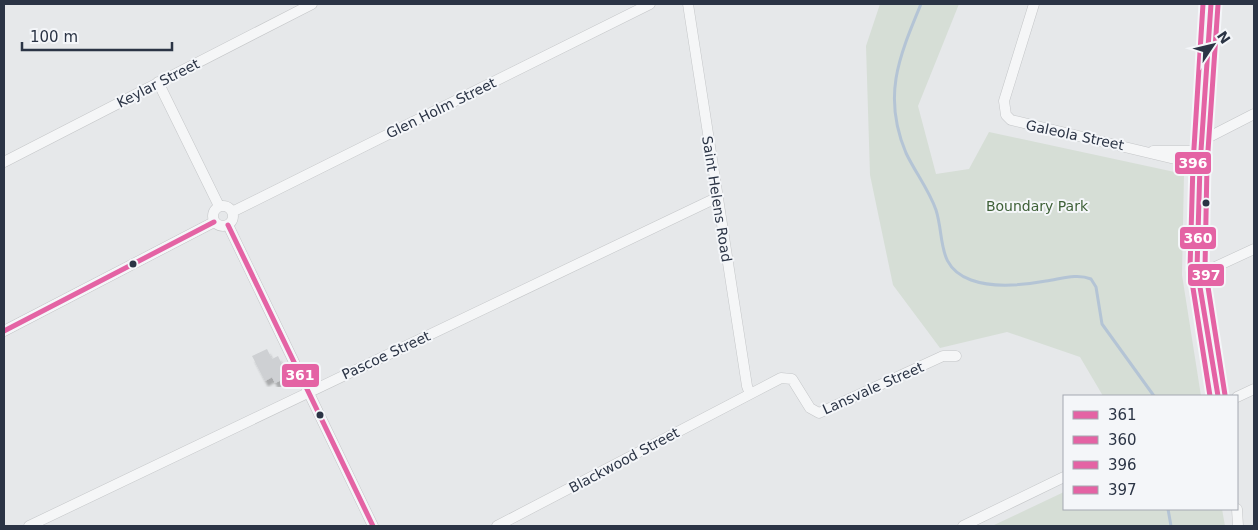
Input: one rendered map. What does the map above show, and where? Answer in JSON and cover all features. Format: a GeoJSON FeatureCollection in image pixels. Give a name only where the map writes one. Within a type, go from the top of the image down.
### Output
{"type":"FeatureCollection","features":[{"type":"Feature","properties":{"kind":"street","name":"Keylar Street"},"geometry":{"type":"LineString","coordinates":[[4,162],[312,4]]}},
{"type":"Feature","properties":{"kind":"street","name":"Glen Holm Street"},"geometry":{"type":"LineString","coordinates":[[232,212],[650,4]]}},
{"type":"Feature","properties":{"kind":"street","name":"Saint Helens Road"},"geometry":{"type":"LineString","coordinates":[[688,4],[716,198],[747,386],[750,394]]}},
{"type":"Feature","properties":{"kind":"street","name":"Galeola Street"},"geometry":{"type":"LineString","coordinates":[[1034,4],[1004,101],[1006,115],[1016,122],[1148,151],[1172,160],[1200,166]]}},
{"type":"Feature","properties":{"kind":"street"},"geometry":{"type":"LineString","coordinates":[[1210,4],[1200,166],[1197,269],[1218,395]]}},
{"type":"Feature","properties":{"kind":"street"},"geometry":{"type":"LineString","coordinates":[[158,82],[219,206]]}},
{"type":"Feature","properties":{"kind":"street"},"geometry":{"type":"LineString","coordinates":[[1202,135],[1211,136],[1254,114]]}},
{"type":"Feature","properties":{"kind":"street","name":"Galeola Street"},"geometry":{"type":"LineString","coordinates":[[1148,151],[1201,151]]}},
{"type":"Feature","properties":{"kind":"street","name":"Pascoe Street"},"geometry":{"type":"LineString","coordinates":[[29,526],[716,198]]}},
{"type":"Feature","properties":{"kind":"street"},"geometry":{"type":"LineString","coordinates":[[219,206],[227,206],[232,212],[232,220],[228,225],[220,226],[214,222],[213,212],[219,206]]}},
{"type":"Feature","properties":{"kind":"street"},"geometry":{"type":"LineString","coordinates":[[4,331],[214,222]]}},
{"type":"Feature","properties":{"kind":"street"},"geometry":{"type":"LineString","coordinates":[[228,225],[373,526]]}},
{"type":"Feature","properties":{"kind":"street"},"geometry":{"type":"LineString","coordinates":[[1197,269],[1213,268],[1254,249]]}},
{"type":"Feature","properties":{"kind":"street","name":"Lansvale Street"},"geometry":{"type":"LineString","coordinates":[[750,394],[781,378],[792,378],[810,408],[819,413],[943,356],[956,356]]}},
{"type":"Feature","properties":{"kind":"street"},"geometry":{"type":"LineString","coordinates":[[1238,397],[1254,389]]}},
{"type":"Feature","properties":{"kind":"street","name":"Blackwood Street"},"geometry":{"type":"LineString","coordinates":[[497,526],[750,394]]}},
{"type":"Feature","properties":{"kind":"street"},"geometry":{"type":"LineString","coordinates":[[964,526],[1063,477]]}},
{"type":"Feature","properties":{"kind":"street"},"geometry":{"type":"LineString","coordinates":[[1236,510],[1238,526]]}},
{"type":"Feature","properties":{"kind":"green space","name":"Boundary Park"},"geometry":{"type":"Polygon","coordinates":[[[880,4],[959,4],[918,106],[936,174],[969,169],[989,132],[1184,174],[1182,275],[1201,395],[1102,395],[1080,357],[1007,332],[940,348],[893,285],[870,175],[866,46],[880,4]]]}},
{"type":"Feature","properties":{"kind":"green space"},"geometry":{"type":"Polygon","coordinates":[[[1063,492],[1063,510],[1222,510],[1225,526],[992,526],[1063,492]]]}},
{"type":"Feature","properties":{"kind":"building"},"geometry":{"type":"Polygon","coordinates":[[[267,349],[272,359],[278,356],[288,377],[275,383],[272,377],[265,381],[252,356],[267,349]]]}},
{"type":"Feature","properties":{"kind":"waterway"},"geometry":{"type":"LineString","coordinates":[[921,4],[900,59],[894,95],[895,113],[906,153],[930,195],[936,210],[947,260],[952,268],[960,274],[980,283],[1018,285],[1075,276],[1091,279],[1096,287],[1102,324],[1153,395]]}},
{"type":"Feature","properties":{"kind":"waterway"},"geometry":{"type":"LineString","coordinates":[[1168,510],[1171,526]]}},
{"type":"Feature","properties":{"kind":"transit line","name":"396"},"geometry":{"type":"LineString","coordinates":[[1203,4],[1193,164],[1190,269],[1210,395]]}},
{"type":"Feature","properties":{"kind":"transit line","name":"360"},"geometry":{"type":"LineString","coordinates":[[1211,4],[1200,165],[1197,269],[1218,395]]}},
{"type":"Feature","properties":{"kind":"transit line","name":"397"},"geometry":{"type":"LineString","coordinates":[[1218,5],[1207,165],[1205,268],[1225,395]]}},
{"type":"Feature","properties":{"kind":"transit line","name":"361"},"geometry":{"type":"LineString","coordinates":[[4,331],[214,222]]}},
{"type":"Feature","properties":{"kind":"transit line","name":"361"},"geometry":{"type":"LineString","coordinates":[[228,225],[373,526]]}}]}
